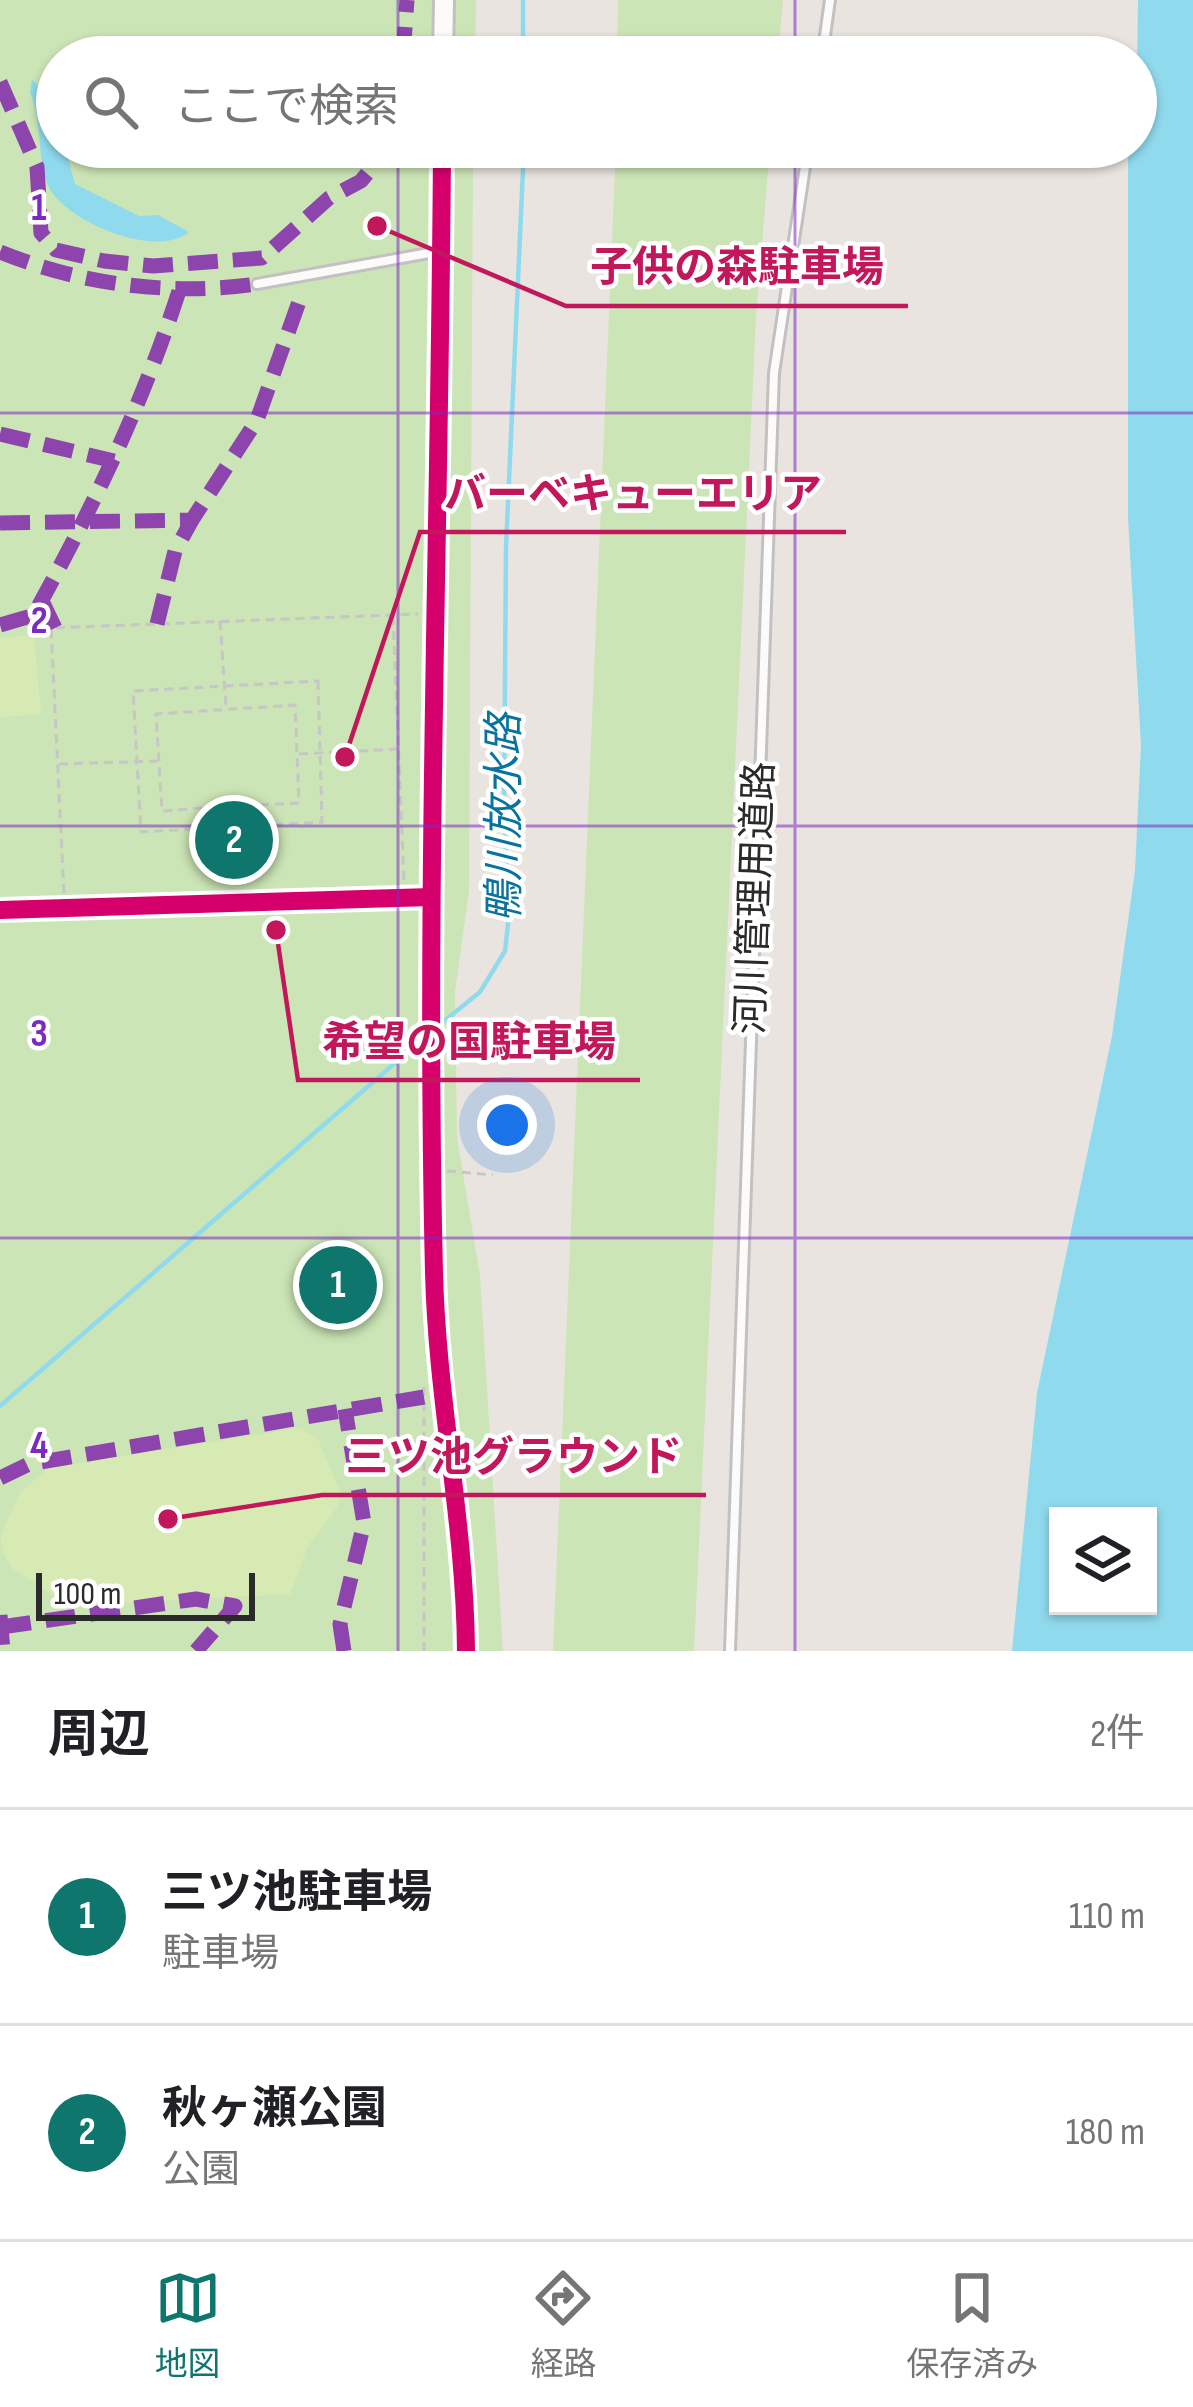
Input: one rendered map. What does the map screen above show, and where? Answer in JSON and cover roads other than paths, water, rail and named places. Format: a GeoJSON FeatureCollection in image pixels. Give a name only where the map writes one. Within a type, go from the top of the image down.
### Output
{"type":"FeatureCollection","features":[{"type":"Feature","properties":{"kind":"street"},"geometry":{"type":"LineString","coordinates":[[443,36],[444,0]]}},
{"type":"Feature","properties":{"kind":"street"},"geometry":{"type":"LineString","coordinates":[[442,168],[430,897],[433,1172],[437,1351],[465,1554],[466,1651]]}},
{"type":"Feature","properties":{"kind":"street"},"geometry":{"type":"LineString","coordinates":[[0,910],[430,897]]}},
{"type":"Feature","properties":{"kind":"lane"},"geometry":{"type":"LineString","coordinates":[[824,36],[830,0]]}},
{"type":"Feature","properties":{"kind":"lane","name":"河川管理用道路"},"geometry":{"type":"LineString","coordinates":[[730,1651],[774,373],[805,168]]}},
{"type":"Feature","properties":{"kind":"lane"},"geometry":{"type":"LineString","coordinates":[[257,284],[442,250]]}},
{"type":"Feature","properties":{"kind":"water"},"geometry":{"type":"Polygon","coordinates":[[[1138,0],[1193,0],[1193,1651],[1012,1651],[1037,1393],[1112,1036],[1135,871],[1141,745],[1128,518],[1128,168],[1157,168],[1157,36],[1138,36],[1138,0]]]}},
{"type":"Feature","properties":{"kind":"water"},"geometry":{"type":"Polygon","coordinates":[[[32,79],[36,115],[30,92],[32,79]]]}},
{"type":"Feature","properties":{"kind":"water"},"geometry":{"type":"Polygon","coordinates":[[[44,168],[71,168],[75,184],[139,216],[158,215],[189,232],[156,242],[112,232],[57,199],[44,168]]]}},
{"type":"Feature","properties":{"kind":"waterway","name":"鴨川放水路"},"geometry":{"type":"LineString","coordinates":[[523,0],[523,36]]}},
{"type":"Feature","properties":{"kind":"waterway","name":"鴨川放水路"},"geometry":{"type":"LineString","coordinates":[[438,1026],[480,992],[505,951],[509,915],[504,807],[506,547],[523,168]]}},
{"type":"Feature","properties":{"kind":"waterway","name":"鴨川放水路"},"geometry":{"type":"LineString","coordinates":[[0,1406],[425,1037]]}},
{"type":"Feature","properties":{"kind":"place","name":"子供の森駐車場"},"geometry":{"type":"Point","coordinates":[377,226]}},
{"type":"Feature","properties":{"kind":"place","name":"バーベキューエリア"},"geometry":{"type":"Point","coordinates":[345,757]}},
{"type":"Feature","properties":{"kind":"place","name":"秋ヶ瀬公園"},"geometry":{"type":"Point","coordinates":[234,840]}},
{"type":"Feature","properties":{"kind":"place","name":"希望の国駐車場"},"geometry":{"type":"Point","coordinates":[276,930]}},
{"type":"Feature","properties":{"kind":"place","name":"三ツ池駐車場"},"geometry":{"type":"Point","coordinates":[338,1285]}},
{"type":"Feature","properties":{"kind":"place","name":"三ツ池グラウンド"},"geometry":{"type":"Point","coordinates":[168,1519]}}]}
